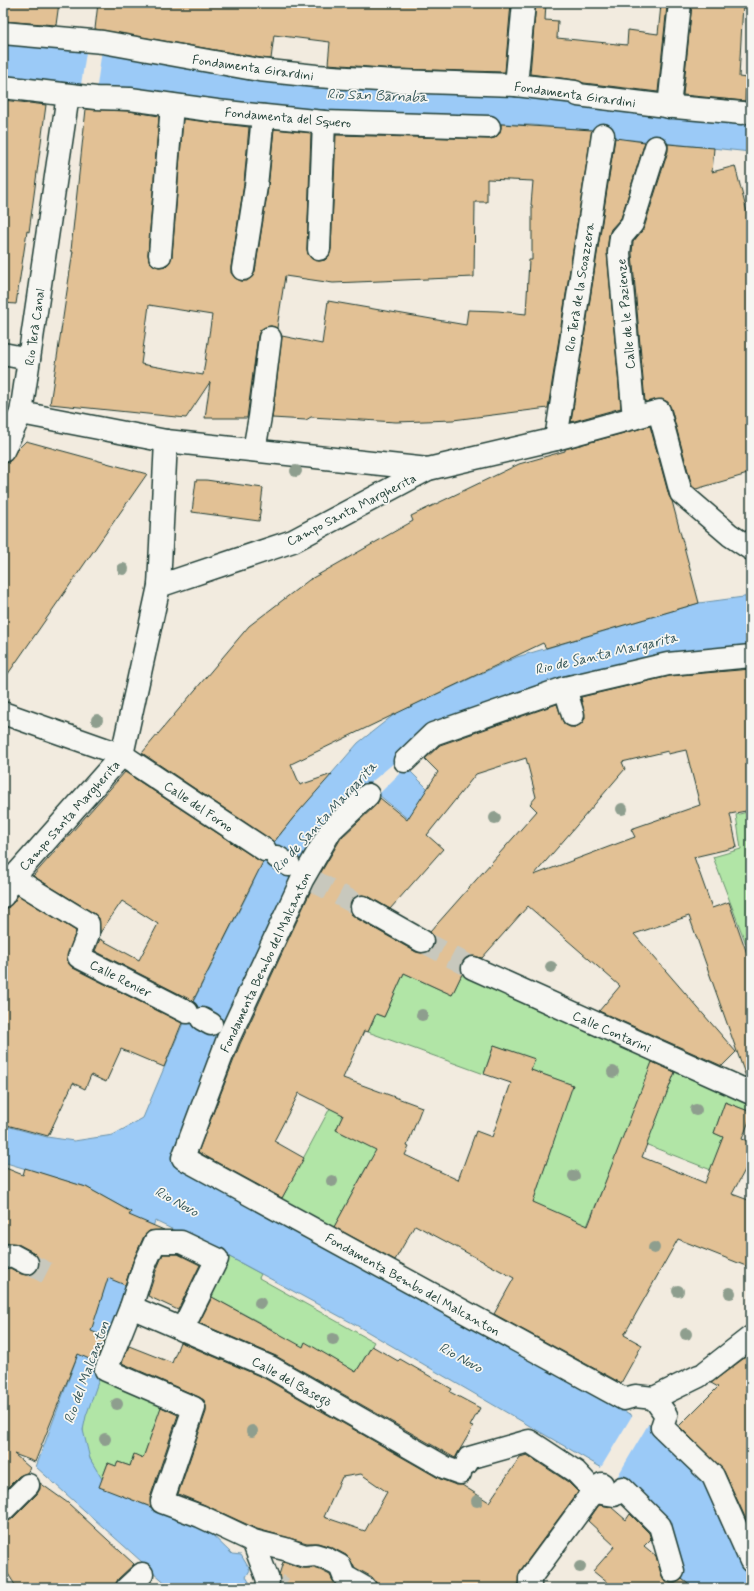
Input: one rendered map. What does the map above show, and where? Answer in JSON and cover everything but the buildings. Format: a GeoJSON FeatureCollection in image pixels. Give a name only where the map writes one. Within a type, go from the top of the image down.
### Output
{"type":"FeatureCollection","features":[{"type":"Feature","properties":{"kind":"street"},"geometry":{"type":"LineString","coordinates":[[516,84],[524,3]]}},
{"type":"Feature","properties":{"kind":"street"},"geometry":{"type":"LineString","coordinates":[[669,107],[680,3]]}},
{"type":"Feature","properties":{"kind":"street","name":"Fondamenta Girardini"},"geometry":{"type":"LineString","coordinates":[[3,32],[87,40],[259,70],[316,76],[395,81],[516,84],[575,92],[578,95],[669,107],[742,113]]}},
{"type":"Feature","properties":{"kind":"street","name":"Fondamenta del Squero"},"geometry":{"type":"LineString","coordinates":[[3,87],[78,96],[130,99],[263,116],[324,122],[489,127]]}},
{"type":"Feature","properties":{"kind":"street","name":"Rio Terà Canal"},"geometry":{"type":"LineString","coordinates":[[3,451],[21,413],[29,359],[78,96]]}},
{"type":"Feature","properties":{"kind":"street"},"geometry":{"type":"LineString","coordinates":[[160,255],[172,105]]}},
{"type":"Feature","properties":{"kind":"street"},"geometry":{"type":"LineString","coordinates":[[243,269],[256,186],[263,116]]}},
{"type":"Feature","properties":{"kind":"street"},"geometry":{"type":"LineString","coordinates":[[319,250],[324,122]]}},
{"type":"Feature","properties":{"kind":"street","name":"Rio Terà de la Scoazzera"},"geometry":{"type":"LineString","coordinates":[[556,439],[603,135]]}},
{"type":"Feature","properties":{"kind":"street","name":"Calle de le Pazienze"},"geometry":{"type":"LineString","coordinates":[[634,418],[619,253],[621,236],[632,224],[656,147]]}},
{"type":"Feature","properties":{"kind":"street"},"geometry":{"type":"LineString","coordinates":[[254,450],[260,417],[270,338]]}},
{"type":"Feature","properties":{"kind":"street"},"geometry":{"type":"LineString","coordinates":[[3,354],[29,359]]}},
{"type":"Feature","properties":{"kind":"street","name":"Campo Santa Margherita"},"geometry":{"type":"LineString","coordinates":[[160,586],[293,541],[428,469],[556,439],[659,411],[681,493],[730,535],[751,549]]}},
{"type":"Feature","properties":{"kind":"street"},"geometry":{"type":"LineString","coordinates":[[21,413],[166,440]]}},
{"type":"Feature","properties":{"kind":"street","name":"Campo Santa Margherita"},"geometry":{"type":"LineString","coordinates":[[8,887],[128,759],[160,586],[166,440],[428,469]]}},
{"type":"Feature","properties":{"kind":"street"},"geometry":{"type":"LineString","coordinates":[[405,761],[433,734],[565,688],[668,664],[751,656]]}},
{"type":"Feature","properties":{"kind":"street"},"geometry":{"type":"LineString","coordinates":[[565,688],[573,715]]}},
{"type":"Feature","properties":{"kind":"street","name":"Campo Santa Margherita"},"geometry":{"type":"LineString","coordinates":[[3,713],[128,759]]}},
{"type":"Feature","properties":{"kind":"street","name":"Calle del Forno"},"geometry":{"type":"LineString","coordinates":[[128,759],[289,865]]}},
{"type":"Feature","properties":{"kind":"street","name":"Fondamenta Bembo del Malcanton"},"geometry":{"type":"LineString","coordinates":[[368,795],[331,830],[289,865],[228,1039],[183,1158],[624,1399],[635,1396],[654,1398]]}},
{"type":"Feature","properties":{"kind":"street","name":"Calle Renier"},"geometry":{"type":"LineString","coordinates":[[8,887],[88,924],[88,934],[79,957],[200,1018]]}},
{"type":"Feature","properties":{"kind":"street"},"geometry":{"type":"LineString","coordinates":[[362,908],[422,941]]}},
{"type":"Feature","properties":{"kind":"street","name":"Calle Contarini"},"geometry":{"type":"LineString","coordinates":[[474,968],[751,1093]]}},
{"type":"Feature","properties":{"kind":"street"},"geometry":{"type":"LineString","coordinates":[[182,1330],[217,1259],[181,1242],[155,1242],[144,1266],[131,1307],[106,1370],[194,1408],[162,1502],[200,1516],[253,1541],[305,1556],[315,1555],[325,1558],[340,1566],[344,1576],[365,1588]]}},
{"type":"Feature","properties":{"kind":"street"},"geometry":{"type":"LineString","coordinates":[[3,1257],[12,1255],[27,1263]]}},
{"type":"Feature","properties":{"kind":"street","name":"Calle del Basegò"},"geometry":{"type":"LineString","coordinates":[[131,1307],[270,1367],[457,1468],[469,1458],[529,1441],[604,1490]]}},
{"type":"Feature","properties":{"kind":"street"},"geometry":{"type":"LineString","coordinates":[[751,1337],[701,1374],[654,1398],[666,1415],[662,1428],[713,1476],[751,1561]]}},
{"type":"Feature","properties":{"kind":"street"},"geometry":{"type":"LineString","coordinates":[[3,1510],[28,1485]]}},
{"type":"Feature","properties":{"kind":"street"},"geometry":{"type":"LineString","coordinates":[[530,1587],[530,1578],[604,1490],[622,1488],[660,1526],[676,1580]]}},
{"type":"Feature","properties":{"kind":"street"},"geometry":{"type":"LineString","coordinates":[[253,1541],[270,1584]]}},
{"type":"Feature","properties":{"kind":"green space"},"geometry":{"type":"Polygon","coordinates":[[[751,811],[751,957],[713,857],[741,849],[736,815],[751,811]]]}},
{"type":"Feature","properties":{"kind":"green space"},"geometry":{"type":"Polygon","coordinates":[[[464,970],[655,1055],[619,1149],[585,1231],[533,1202],[572,1085],[531,1070],[535,1060],[494,1045],[484,1074],[368,1032],[376,1014],[384,1017],[404,973],[452,995],[464,970]]]}},
{"type":"Feature","properties":{"kind":"green space"},"geometry":{"type":"Polygon","coordinates":[[[678,1064],[751,1097],[751,1112],[725,1102],[714,1133],[723,1137],[711,1170],[645,1144],[678,1064]]]}},
{"type":"Feature","properties":{"kind":"green space"},"geometry":{"type":"Polygon","coordinates":[[[330,1108],[343,1115],[336,1130],[384,1153],[371,1159],[333,1229],[281,1200],[330,1108]]]}},
{"type":"Feature","properties":{"kind":"green space"},"geometry":{"type":"Polygon","coordinates":[[[226,1255],[261,1274],[259,1278],[374,1342],[356,1372],[305,1343],[302,1349],[271,1332],[272,1329],[206,1294],[226,1255]]]}},
{"type":"Feature","properties":{"kind":"green space"},"geometry":{"type":"Polygon","coordinates":[[[101,1372],[164,1400],[143,1458],[134,1455],[130,1466],[118,1462],[116,1466],[108,1463],[102,1479],[89,1456],[83,1431],[87,1409],[101,1372]]]}},
{"type":"Feature","properties":{"kind":"water","name":"Rio San Barnaba"},"geometry":{"type":"Polygon","coordinates":[[[3,41],[559,101],[751,119],[751,152],[613,138],[609,132],[532,125],[355,118],[3,79],[3,41]]]}},
{"type":"Feature","properties":{"kind":"water"},"geometry":{"type":"Polygon","coordinates":[[[751,596],[751,647],[427,731],[406,767],[427,788],[445,810],[427,835],[367,785],[222,1035],[173,1165],[236,1194],[651,1426],[707,1480],[740,1561],[751,1578],[751,1588],[687,1588],[621,1479],[356,1325],[226,1255],[155,1221],[86,1416],[83,1430],[90,1459],[102,1479],[123,1496],[155,1509],[201,1524],[232,1554],[241,1555],[250,1570],[246,1577],[253,1588],[171,1588],[36,1467],[131,1212],[86,1187],[3,1162],[3,1125],[47,1137],[74,1141],[113,1135],[143,1118],[186,1016],[252,885],[264,855],[293,818],[358,743],[396,713],[517,657],[699,603],[751,596]]]}},
{"type":"Feature","properties":{"kind":"pier"},"geometry":{"type":"Polygon","coordinates":[[[87,46],[102,49],[96,93],[80,91],[87,46]]]}},
{"type":"Feature","properties":{"kind":"pier"},"geometry":{"type":"Polygon","coordinates":[[[401,757],[406,767],[377,796],[363,789],[401,757]]]}},
{"type":"Feature","properties":{"kind":"pier"},"geometry":{"type":"Polygon","coordinates":[[[633,1414],[649,1423],[616,1479],[600,1469],[633,1414]]]}},
{"type":"Feature","properties":{"kind":"tunnel"},"geometry":{"type":"LineString","coordinates":[[310,879],[362,907]]}},
{"type":"Feature","properties":{"kind":"tunnel"},"geometry":{"type":"LineString","coordinates":[[422,941],[473,968]]}},
{"type":"Feature","properties":{"kind":"tunnel"},"geometry":{"type":"LineString","coordinates":[[27,1263],[51,1275]]}},
{"type":"Feature","properties":{"kind":"tunnel"},"geometry":{"type":"LineString","coordinates":[[277,1584],[283,1588]]}},
{"type":"Feature","properties":{"kind":"water label","name":"Rio de Santa Margarita"},"geometry":{"type":"Point","coordinates":[606,653]}},
{"type":"Feature","properties":{"kind":"water label","name":"Rio de Santa Margarita"},"geometry":{"type":"Point","coordinates":[324,817]}},
{"type":"Feature","properties":{"kind":"water label","name":"Rio Novo"},"geometry":{"type":"Point","coordinates":[177,1201]}},
{"type":"Feature","properties":{"kind":"water label","name":"Rio Novo"},"geometry":{"type":"Point","coordinates":[461,1357]}},
{"type":"Feature","properties":{"kind":"water label","name":"Rio del Malcanton"},"geometry":{"type":"Point","coordinates":[86,1372]}}]}
